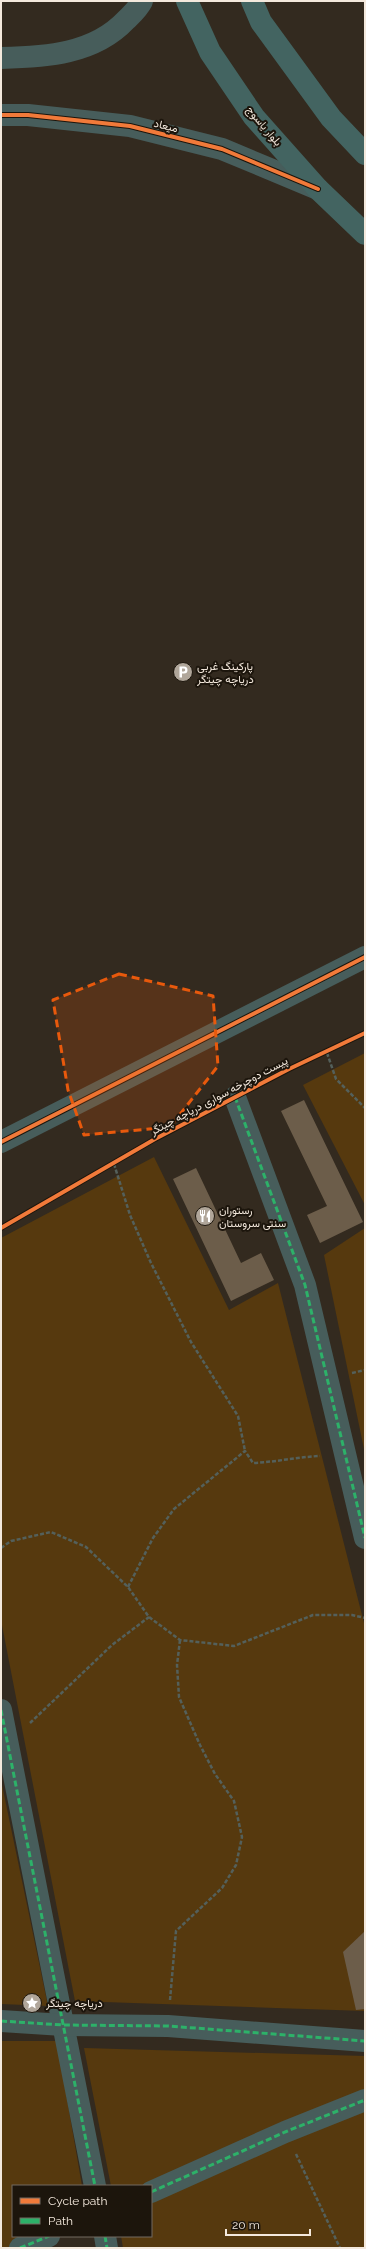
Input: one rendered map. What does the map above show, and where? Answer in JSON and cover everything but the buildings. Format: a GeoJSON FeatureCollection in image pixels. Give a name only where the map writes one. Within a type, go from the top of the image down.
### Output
{"type":"FeatureCollection","features":[{"type":"Feature","properties":{"kind":"main road","name":"بلوار یاسوج"},"geometry":{"type":"LineString","coordinates":[[187,1],[210,52],[254,117],[318,189],[365,234]]}},
{"type":"Feature","properties":{"kind":"main road"},"geometry":{"type":"LineString","coordinates":[[252,1],[261,22],[331,118],[365,154]]}},
{"type":"Feature","properties":{"kind":"street"},"geometry":{"type":"LineString","coordinates":[[1,58],[45,57],[84,47],[114,33],[139,7],[142,1]]}},
{"type":"Feature","properties":{"kind":"street","name":"میعاد"},"geometry":{"type":"LineString","coordinates":[[1,115],[28,115],[130,126],[222,150],[318,189]]}},
{"type":"Feature","properties":{"kind":"street"},"geometry":{"type":"LineString","coordinates":[[1,1142],[365,957]]}},
{"type":"Feature","properties":{"kind":"street"},"geometry":{"type":"LineString","coordinates":[[235,1097],[305,1285],[365,1538]]}},
{"type":"Feature","properties":{"kind":"street"},"geometry":{"type":"LineString","coordinates":[[1,1710],[95,2185]]}},
{"type":"Feature","properties":{"kind":"street"},"geometry":{"type":"LineString","coordinates":[[1,2021],[62,2025],[168,2026],[365,2041]]}},
{"type":"Feature","properties":{"kind":"street"},"geometry":{"type":"LineString","coordinates":[[152,2192],[285,2132],[365,2100]]}},
{"type":"Feature","properties":{"kind":"street"},"geometry":{"type":"LineString","coordinates":[[20,2248],[47,2237]]}},
{"type":"Feature","properties":{"kind":"street"},"geometry":{"type":"LineString","coordinates":[[105,2237],[107,2248]]}},
{"type":"Feature","properties":{"kind":"path"},"geometry":{"type":"LineString","coordinates":[[321,1055],[333,1049]]}},
{"type":"Feature","properties":{"kind":"path"},"geometry":{"type":"LineString","coordinates":[[327,1053],[336,1079],[365,1108]]}},
{"type":"Feature","properties":{"kind":"path"},"geometry":{"type":"LineString","coordinates":[[108,1168],[121,1160]]}},
{"type":"Feature","properties":{"kind":"path"},"geometry":{"type":"LineString","coordinates":[[114,1164],[130,1215],[151,1263],[191,1342],[238,1416],[245,1451],[254,1463],[280,1462],[294,1457],[328,1455],[343,1446]]}},
{"type":"Feature","properties":{"kind":"path"},"geometry":{"type":"LineString","coordinates":[[128,1588],[153,1538],[174,1509],[245,1451]]}},
{"type":"Feature","properties":{"kind":"path"},"geometry":{"type":"LineString","coordinates":[[1,1548],[11,1541],[51,1532],[86,1547],[128,1588],[149,1617],[180,1640],[234,1646],[313,1615],[352,1615],[365,1618]]}},
{"type":"Feature","properties":{"kind":"path"},"geometry":{"type":"LineString","coordinates":[[8,1745],[112,1645],[149,1617]]}},
{"type":"Feature","properties":{"kind":"path"},"geometry":{"type":"LineString","coordinates":[[168,2026],[176,1932],[222,1888],[236,1865],[242,1837],[234,1801],[203,1751],[179,1697],[176,1665],[180,1640]]}},
{"type":"Feature","properties":{"kind":"path"},"geometry":{"type":"LineString","coordinates":[[285,2132],[340,2248]]}},
{"type":"Feature","properties":{"kind":"highlighted area"},"geometry":{"type":"Polygon","coordinates":[[[119,974],[213,996],[218,1066],[170,1127],[84,1135],[68,1090],[53,1000],[119,974]]]}},
{"type":"Feature","properties":{"kind":"shaded area"},"geometry":{"type":"Polygon","coordinates":[[[365,1053],[365,1205],[303,1085],[365,1053]]]}},
{"type":"Feature","properties":{"kind":"shaded area"},"geometry":{"type":"Polygon","coordinates":[[[154,1157],[229,1310],[278,1283],[365,1627],[365,2011],[75,2001],[1,1620],[1,1238],[154,1157]]]}},
{"type":"Feature","properties":{"kind":"shaded area"},"geometry":{"type":"Polygon","coordinates":[[[365,1228],[365,1454],[324,1255],[365,1228]]]}},
{"type":"Feature","properties":{"kind":"shaded area"},"geometry":{"type":"Polygon","coordinates":[[[1,1780],[48,2006],[1,2004],[1,1780]]]}},
{"type":"Feature","properties":{"kind":"shaded area"},"geometry":{"type":"Polygon","coordinates":[[[1,2041],[57,2041],[82,2185],[12,2185],[12,2237],[35,2237],[9,2248],[1,2248],[1,2041]]]}},
{"type":"Feature","properties":{"kind":"shaded area"},"geometry":{"type":"Polygon","coordinates":[[[84,2048],[365,2056],[365,2248],[123,2248],[121,2237],[152,2237],[152,2185],[111,2185],[84,2048]]]}},
{"type":"Feature","properties":{"kind":"marked path"},"geometry":{"type":"LineString","coordinates":[[235,1097],[305,1285],[365,1538]]}},
{"type":"Feature","properties":{"kind":"marked path"},"geometry":{"type":"LineString","coordinates":[[1,1710],[95,2185]]}},
{"type":"Feature","properties":{"kind":"marked path"},"geometry":{"type":"LineString","coordinates":[[1,2021],[63,2025],[168,2026],[365,2041]]}},
{"type":"Feature","properties":{"kind":"marked path"},"geometry":{"type":"LineString","coordinates":[[152,2192],[285,2132],[365,2100]]}},
{"type":"Feature","properties":{"kind":"marked path"},"geometry":{"type":"LineString","coordinates":[[20,2248],[47,2237]]}},
{"type":"Feature","properties":{"kind":"marked path"},"geometry":{"type":"LineString","coordinates":[[105,2237],[107,2248]]}},
{"type":"Feature","properties":{"kind":"cycle path"},"geometry":{"type":"LineString","coordinates":[[1,115],[28,115],[130,126],[222,149],[318,189]]}},
{"type":"Feature","properties":{"kind":"cycle path"},"geometry":{"type":"LineString","coordinates":[[1,1142],[365,957]]}},
{"type":"Feature","properties":{"kind":"cycle path","name":"پیست دوچرخه سواری دریاچه چیتگر"},"geometry":{"type":"LineString","coordinates":[[1,1228],[155,1139],[289,1069],[365,1033]]}},
{"type":"Feature","properties":{"kind":"place","name":"پارکینگ غربی دریاچه چیتگر"},"geometry":{"type":"Point","coordinates":[183,672]}},
{"type":"Feature","properties":{"kind":"place","name":"رستوران سنتی سروستان"},"geometry":{"type":"Point","coordinates":[205,1216]}},
{"type":"Feature","properties":{"kind":"place","name":"دریاچه چیتگر"},"geometry":{"type":"Point","coordinates":[32,2003]}}]}
